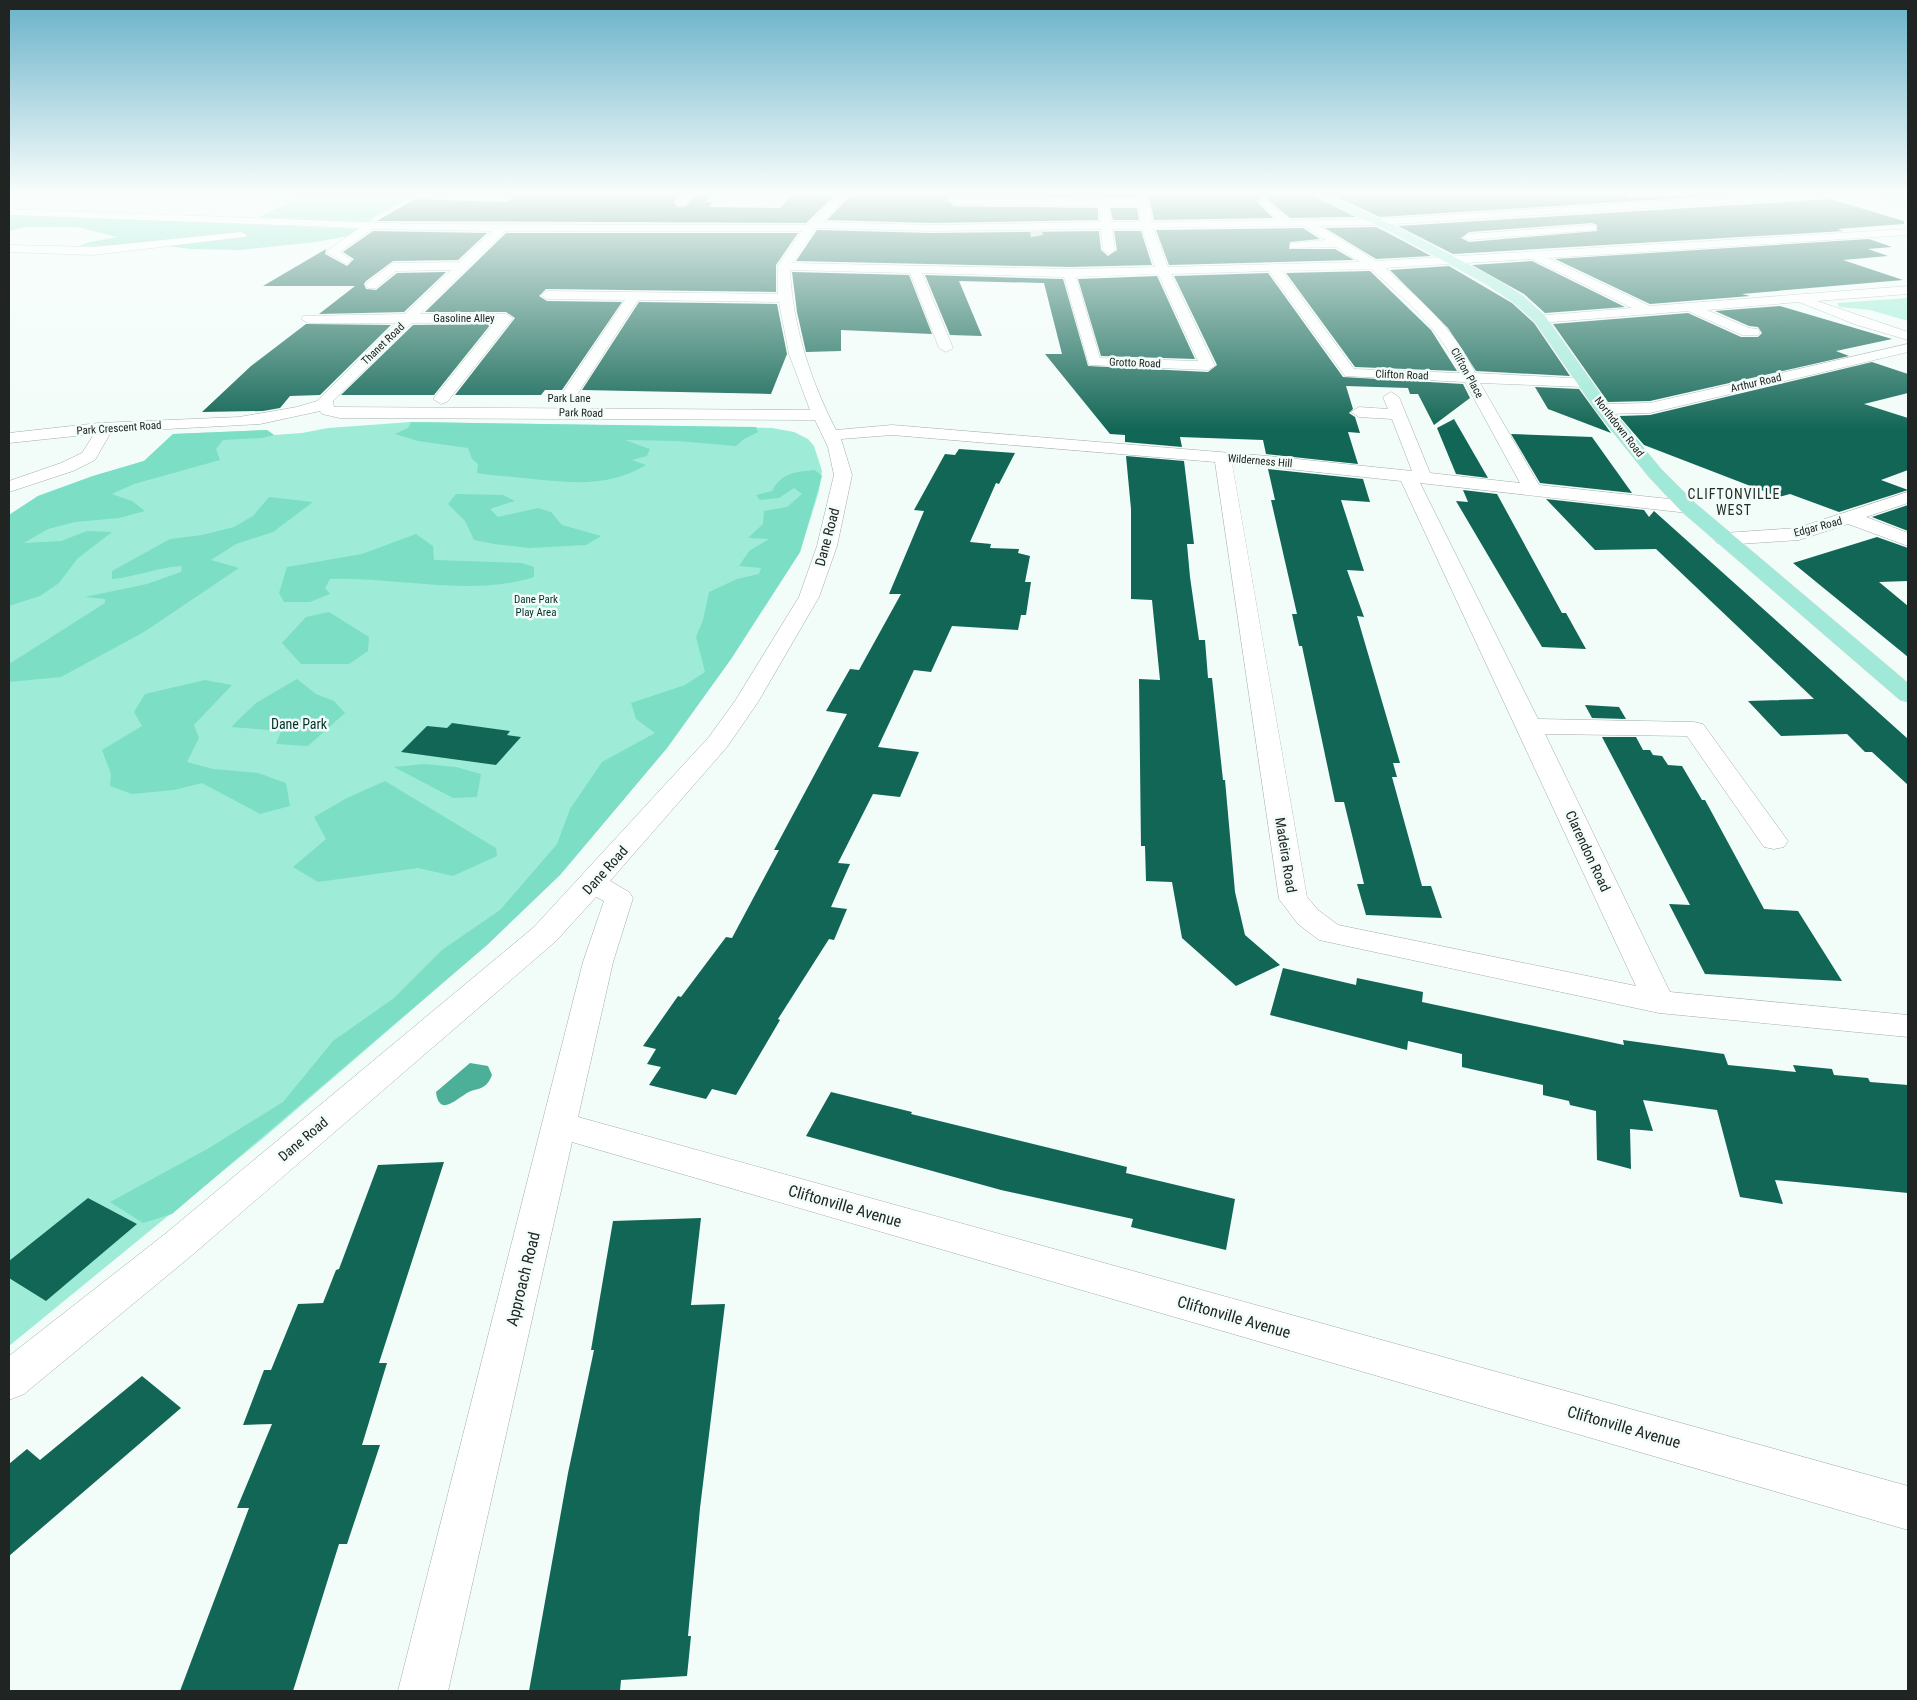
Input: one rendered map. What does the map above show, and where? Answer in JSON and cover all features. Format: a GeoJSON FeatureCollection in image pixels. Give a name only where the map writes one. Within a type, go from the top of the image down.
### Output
{"type":"FeatureCollection","features":[{"type":"Feature","properties":{"kind":"main road","name":"Northdown Road"},"geometry":{"type":"LineString","coordinates":[[1472,271],[1505,289],[1540,318],[1603,409],[1656,473],[1688,506],[1724,540],[1908,695]]}},
{"type":"Feature","properties":{"kind":"street"},"geometry":{"type":"LineString","coordinates":[[387,271],[376,282],[450,278]]}},
{"type":"Feature","properties":{"kind":"street","name":"Thanet Road"},"geometry":{"type":"LineString","coordinates":[[325,402],[457,271]]}},
{"type":"Feature","properties":{"kind":"street","name":"Dane Road"},"geometry":{"type":"LineString","coordinates":[[9,1381],[178,1245],[538,940],[593,883],[718,742],[746,702],[809,597],[827,546],[843,475],[831,435],[816,406],[796,354],[785,298],[784,271]]}},
{"type":"Feature","properties":{"kind":"street"},"geometry":{"type":"LineString","coordinates":[[916,271],[946,348]]}},
{"type":"Feature","properties":{"kind":"street"},"geometry":{"type":"LineString","coordinates":[[983,271],[1068,273],[1146,271]]}},
{"type":"Feature","properties":{"kind":"street","name":"Grotto Road"},"geometry":{"type":"LineString","coordinates":[[1068,273],[1094,362],[1208,366],[1162,271]]}},
{"type":"Feature","properties":{"kind":"street","name":"Clifton Road"},"geometry":{"type":"LineString","coordinates":[[1275,271],[1350,373],[1584,382]]}},
{"type":"Feature","properties":{"kind":"street","name":"Clifton Place"},"geometry":{"type":"LineString","coordinates":[[1381,271],[1430,315],[1458,351],[1470,378],[1532,490]]}},
{"type":"Feature","properties":{"kind":"street"},"geometry":{"type":"LineString","coordinates":[[1567,271],[1646,310]]}},
{"type":"Feature","properties":{"kind":"street"},"geometry":{"type":"LineString","coordinates":[[1540,318],[1908,290]]}},
{"type":"Feature","properties":{"kind":"street"},"geometry":{"type":"LineString","coordinates":[[547,296],[785,298]]}},
{"type":"Feature","properties":{"kind":"street"},"geometry":{"type":"LineString","coordinates":[[567,398],[633,297]]}},
{"type":"Feature","properties":{"kind":"street"},"geometry":{"type":"LineString","coordinates":[[1797,297],[1862,322],[1908,336]]}},
{"type":"Feature","properties":{"kind":"street"},"geometry":{"type":"LineString","coordinates":[[1687,306],[1748,332],[1753,332]]}},
{"type":"Feature","properties":{"kind":"street"},"geometry":{"type":"LineString","coordinates":[[308,318],[408,318]]}},
{"type":"Feature","properties":{"kind":"street","name":"Gasoline Alley"},"geometry":{"type":"LineString","coordinates":[[408,318],[506,318],[441,399]]}},
{"type":"Feature","properties":{"kind":"street","name":"Arthur Road"},"geometry":{"type":"LineString","coordinates":[[1603,409],[1650,408],[1908,348]]}},
{"type":"Feature","properties":{"kind":"street","name":"Clarendon Road"},"geometry":{"type":"LineString","coordinates":[[1391,397],[1415,476],[1529,726],[1659,1002]]}},
{"type":"Feature","properties":{"kind":"street","name":"Park Lane"},"geometry":{"type":"LineString","coordinates":[[325,402],[586,398]]}},
{"type":"Feature","properties":{"kind":"street"},"geometry":{"type":"LineString","coordinates":[[793,398],[816,406]]}},
{"type":"Feature","properties":{"kind":"street"},"geometry":{"type":"LineString","coordinates":[[325,402],[328,410],[340,413]]}},
{"type":"Feature","properties":{"kind":"street","name":"Park Crescent Road"},"geometry":{"type":"LineString","coordinates":[[9,438],[105,428],[229,424],[281,417],[325,402]]}},
{"type":"Feature","properties":{"kind":"street","name":"Park Road"},"geometry":{"type":"LineString","coordinates":[[340,413],[816,406]]}},
{"type":"Feature","properties":{"kind":"street"},"geometry":{"type":"LineString","coordinates":[[1359,412],[1396,414]]}},
{"type":"Feature","properties":{"kind":"street","name":"Park Crescent Road"},"geometry":{"type":"LineString","coordinates":[[229,424],[251,426],[290,423],[340,413]]}},
{"type":"Feature","properties":{"kind":"street"},"geometry":{"type":"LineString","coordinates":[[9,487],[67,467],[89,456],[105,428]]}},
{"type":"Feature","properties":{"kind":"street","name":"Wilderness Hill"},"geometry":{"type":"LineString","coordinates":[[831,435],[892,430],[1415,476],[1688,506]]}},
{"type":"Feature","properties":{"kind":"street","name":"Madeira Road"},"geometry":{"type":"LineString","coordinates":[[1223,458],[1293,899],[1308,917],[1329,933],[1659,1002]]}},
{"type":"Feature","properties":{"kind":"street","name":"Edgar Road"},"geometry":{"type":"LineString","coordinates":[[1724,540],[1799,534],[1851,518],[1908,497]]}},
{"type":"Feature","properties":{"kind":"street"},"geometry":{"type":"LineString","coordinates":[[1851,518],[1908,540]]}},
{"type":"Feature","properties":{"kind":"street"},"geometry":{"type":"LineString","coordinates":[[1529,726],[1694,729],[1774,841]]}},
{"type":"Feature","properties":{"kind":"street","name":"Approach Road"},"geometry":{"type":"LineString","coordinates":[[423,1691],[598,962],[619,898],[593,883]]}},
{"type":"Feature","properties":{"kind":"street"},"geometry":{"type":"LineString","coordinates":[[1659,1002],[1908,1026]]}},
{"type":"Feature","properties":{"kind":"street","name":"Cliftonville Avenue"},"geometry":{"type":"LineString","coordinates":[[560,1125],[1908,1508]]}},
{"type":"Feature","properties":{"kind":"green space"},"geometry":{"type":"Polygon","coordinates":[[[1908,298],[1908,321],[1870,310],[1839,307],[1837,303],[1908,298]]]}},
{"type":"Feature","properties":{"kind":"green space","name":"Dane Park"},"geometry":{"type":"Polygon","coordinates":[[[411,422],[772,428],[794,432],[808,439],[814,446],[822,471],[819,491],[800,552],[731,659],[667,748],[560,875],[487,945],[267,1135],[9,1346],[9,515],[38,496],[93,476],[144,461],[173,434],[267,430],[274,435],[302,433],[328,428],[411,422]]]}},
{"type":"Feature","properties":{"kind":"green space"},"geometry":{"type":"Polygon","coordinates":[[[411,422],[756,427],[758,432],[744,439],[736,446],[677,441],[625,440],[650,449],[647,456],[632,460],[646,465],[616,478],[601,481],[571,482],[477,473],[478,464],[472,459],[468,448],[418,441],[395,434],[408,428],[411,422]]]}},
{"type":"Feature","properties":{"kind":"green space"},"geometry":{"type":"Polygon","coordinates":[[[267,430],[274,435],[262,438],[223,440],[216,449],[220,460],[134,484],[112,494],[132,501],[145,511],[119,518],[75,522],[48,529],[24,543],[61,541],[87,531],[112,532],[77,559],[59,583],[40,596],[9,606],[9,515],[38,496],[93,476],[144,461],[173,434],[267,430]]]}},
{"type":"Feature","properties":{"kind":"green space"},"geometry":{"type":"Polygon","coordinates":[[[815,470],[822,476],[800,552],[731,659],[667,748],[560,875],[487,945],[172,1214],[143,1223],[110,1202],[209,1148],[283,1102],[333,1041],[394,998],[442,950],[500,910],[557,844],[570,809],[602,762],[655,733],[636,719],[631,703],[685,685],[705,672],[696,637],[703,620],[709,592],[737,579],[759,574],[761,568],[739,566],[749,551],[769,539],[748,538],[763,524],[764,511],[787,507],[802,494],[794,488],[779,498],[760,500],[756,495],[772,491],[780,480],[790,474],[815,470]]]}},
{"type":"Feature","properties":{"kind":"green space"},"geometry":{"type":"Polygon","coordinates":[[[456,494],[503,495],[515,501],[490,509],[498,517],[538,508],[551,512],[562,525],[601,536],[586,545],[529,548],[474,540],[465,521],[448,504],[456,494]]]}},
{"type":"Feature","properties":{"kind":"green space"},"geometry":{"type":"Polygon","coordinates":[[[269,497],[313,502],[273,532],[236,544],[211,560],[239,568],[144,632],[61,677],[9,682],[9,664],[105,603],[105,599],[85,597],[147,584],[181,572],[182,566],[112,579],[112,571],[170,539],[202,535],[234,527],[253,516],[269,497]]]}},
{"type":"Feature","properties":{"kind":"green space"},"geometry":{"type":"Polygon","coordinates":[[[416,534],[433,546],[434,560],[522,563],[534,567],[534,577],[510,583],[459,586],[330,579],[325,588],[330,594],[310,602],[284,602],[279,593],[287,567],[362,554],[416,534]]]}},
{"type":"Feature","properties":{"kind":"green space"},"geometry":{"type":"Polygon","coordinates":[[[329,612],[369,637],[368,651],[349,664],[301,664],[282,643],[306,617],[329,612]]]}},
{"type":"Feature","properties":{"kind":"green space"},"geometry":{"type":"Polygon","coordinates":[[[297,679],[316,694],[334,701],[345,713],[308,746],[276,744],[281,731],[231,727],[256,703],[297,679]]]}},
{"type":"Feature","properties":{"kind":"green space"},"geometry":{"type":"Polygon","coordinates":[[[205,680],[232,685],[194,725],[199,738],[187,762],[213,769],[258,773],[286,783],[290,806],[260,814],[202,783],[174,790],[132,794],[110,786],[111,774],[102,750],[142,726],[134,712],[145,694],[205,680]]]}},
{"type":"Feature","properties":{"kind":"green space"},"geometry":{"type":"Polygon","coordinates":[[[424,764],[456,767],[481,774],[477,797],[453,798],[394,767],[424,764]]]}},
{"type":"Feature","properties":{"kind":"green space"},"geometry":{"type":"Polygon","coordinates":[[[385,781],[496,848],[497,856],[453,876],[418,868],[318,882],[293,867],[326,839],[314,817],[347,798],[385,781]]]}},
{"type":"Feature","properties":{"kind":"shaded area"},"geometry":{"type":"Polygon","coordinates":[[[470,1063],[488,1066],[492,1075],[489,1081],[483,1087],[468,1092],[452,1103],[444,1105],[440,1103],[436,1092],[470,1063]]]}},
{"type":"Feature","properties":{"kind":"building"},"geometry":{"type":"Polygon","coordinates":[[[288,271],[379,271],[364,284],[366,289],[376,290],[397,273],[446,272],[404,312],[319,314],[355,286],[263,286],[288,271]]]}},
{"type":"Feature","properties":{"kind":"building"},"geometry":{"type":"Polygon","coordinates":[[[467,271],[776,271],[776,292],[546,289],[539,296],[547,301],[622,302],[562,390],[545,390],[541,395],[455,395],[515,318],[506,312],[425,312],[467,271]]]}},
{"type":"Feature","properties":{"kind":"building"},"geometry":{"type":"Polygon","coordinates":[[[1370,271],[1431,330],[1457,371],[1355,367],[1286,273],[1370,271]]]}},
{"type":"Feature","properties":{"kind":"building"},"geometry":{"type":"Polygon","coordinates":[[[1391,271],[1458,271],[1512,303],[1534,323],[1570,376],[1476,371],[1448,328],[1391,271]]]}},
{"type":"Feature","properties":{"kind":"building"},"geometry":{"type":"Polygon","coordinates":[[[1483,271],[1553,271],[1625,307],[1545,313],[1524,294],[1483,271]]]}},
{"type":"Feature","properties":{"kind":"building"},"geometry":{"type":"Polygon","coordinates":[[[1581,271],[1877,271],[1903,280],[1742,294],[1750,296],[1650,304],[1581,271]]]}},
{"type":"Feature","properties":{"kind":"building"},"geometry":{"type":"Polygon","coordinates":[[[792,272],[909,275],[932,334],[841,330],[841,351],[806,352],[797,312],[792,272]]]}},
{"type":"Feature","properties":{"kind":"building"},"geometry":{"type":"Polygon","coordinates":[[[1268,273],[1343,377],[1463,384],[1470,398],[1434,425],[1418,394],[1410,394],[1408,388],[1346,386],[1353,409],[1349,413],[1355,417],[1360,433],[1348,432],[1358,464],[1266,454],[1263,440],[1180,437],[1182,447],[1125,442],[1125,435],[1110,434],[1045,354],[1062,354],[1044,283],[959,281],[982,336],[950,335],[925,275],[1063,279],[1088,366],[1208,372],[1217,365],[1174,276],[1268,273]]]}},
{"type":"Feature","properties":{"kind":"building"},"geometry":{"type":"Polygon","coordinates":[[[1157,276],[1195,359],[1101,356],[1078,279],[1157,276]]]}},
{"type":"Feature","properties":{"kind":"building"},"geometry":{"type":"Polygon","coordinates":[[[639,302],[777,304],[787,354],[771,394],[582,390],[639,302]]]}},
{"type":"Feature","properties":{"kind":"building"},"geometry":{"type":"Polygon","coordinates":[[[1780,306],[1892,339],[1836,351],[1849,356],[1650,401],[1608,402],[1553,324],[1688,313],[1741,337],[1758,337],[1762,333],[1758,327],[1749,326],[1715,311],[1780,306]]]}},
{"type":"Feature","properties":{"kind":"building"},"geometry":{"type":"Polygon","coordinates":[[[306,324],[391,325],[320,395],[290,396],[280,408],[263,411],[202,412],[251,366],[306,324]]]}},
{"type":"Feature","properties":{"kind":"building"},"geometry":{"type":"Polygon","coordinates":[[[491,324],[434,395],[341,395],[413,325],[491,324]]]}},
{"type":"Feature","properties":{"kind":"building"},"geometry":{"type":"Polygon","coordinates":[[[1872,362],[1908,374],[1908,393],[1864,404],[1908,418],[1908,470],[1881,480],[1908,490],[1839,512],[1790,494],[1779,497],[1644,445],[1619,416],[1650,415],[1872,362]]]}},
{"type":"Feature","properties":{"kind":"building"},"geometry":{"type":"Polygon","coordinates":[[[1535,387],[1579,389],[1611,433],[1548,409],[1535,387]]]}},
{"type":"Feature","properties":{"kind":"building"},"geometry":{"type":"Polygon","coordinates":[[[1454,419],[1488,478],[1456,474],[1437,428],[1454,419]]]}},
{"type":"Feature","properties":{"kind":"building"},"geometry":{"type":"Polygon","coordinates":[[[1511,434],[1592,437],[1632,493],[1540,483],[1511,434]]]}},
{"type":"Feature","properties":{"kind":"building"},"geometry":{"type":"Polygon","coordinates":[[[959,449],[1015,453],[999,484],[996,483],[970,542],[991,544],[990,548],[1019,549],[1018,553],[1030,556],[1025,582],[1031,582],[1026,615],[1021,615],[1018,630],[952,626],[931,672],[914,670],[878,747],[919,752],[900,797],[873,794],[838,863],[850,864],[831,907],[847,909],[834,940],[829,939],[778,1019],[780,1020],[736,1095],[712,1089],[706,1099],[649,1085],[661,1067],[647,1064],[656,1049],[643,1046],[678,996],[681,997],[726,937],[732,938],[779,850],[774,850],[847,714],[826,711],[850,669],[859,670],[901,594],[889,594],[924,511],[914,510],[945,454],[955,455],[959,449]]]}},
{"type":"Feature","properties":{"kind":"building"},"geometry":{"type":"Polygon","coordinates":[[[1126,456],[1184,461],[1194,544],[1187,544],[1190,577],[1199,640],[1205,640],[1208,678],[1212,678],[1223,780],[1225,780],[1235,892],[1245,935],[1280,965],[1236,986],[1182,938],[1172,882],[1146,881],[1145,846],[1141,846],[1139,679],[1160,680],[1152,600],[1131,599],[1131,509],[1126,456]]]}},
{"type":"Feature","properties":{"kind":"building"},"geometry":{"type":"Polygon","coordinates":[[[1268,469],[1363,479],[1370,502],[1341,500],[1364,571],[1347,570],[1364,617],[1357,616],[1400,763],[1393,763],[1397,777],[1392,777],[1422,886],[1431,886],[1442,918],[1366,915],[1357,884],[1364,884],[1344,802],[1335,802],[1302,646],[1299,646],[1292,614],[1297,614],[1271,500],[1275,500],[1268,469]]]}},
{"type":"Feature","properties":{"kind":"building"},"geometry":{"type":"Polygon","coordinates":[[[1463,490],[1497,494],[1562,613],[1566,613],[1586,649],[1542,647],[1456,501],[1468,502],[1463,490]]]}},
{"type":"Feature","properties":{"kind":"building"},"geometry":{"type":"Polygon","coordinates":[[[1546,499],[1644,510],[1649,517],[1654,511],[1908,739],[1908,785],[1872,752],[1865,752],[1847,734],[1781,736],[1748,701],[1814,699],[1656,549],[1595,550],[1546,499]]]}},
{"type":"Feature","properties":{"kind":"building"},"geometry":{"type":"Polygon","coordinates":[[[1908,505],[1908,531],[1872,517],[1908,505]]]}},
{"type":"Feature","properties":{"kind":"building"},"geometry":{"type":"Polygon","coordinates":[[[1877,537],[1908,548],[1908,581],[1879,582],[1908,606],[1908,657],[1793,563],[1877,537]]]}},
{"type":"Feature","properties":{"kind":"building"},"geometry":{"type":"Polygon","coordinates":[[[1585,705],[1619,707],[1626,719],[1592,718],[1585,705]]]}},
{"type":"Feature","properties":{"kind":"building"},"geometry":{"type":"Polygon","coordinates":[[[452,723],[510,731],[507,735],[521,737],[496,765],[401,752],[427,726],[447,728],[452,723]]]}},
{"type":"Feature","properties":{"kind":"building"},"geometry":{"type":"Polygon","coordinates":[[[1602,737],[1636,737],[1643,750],[1650,750],[1653,755],[1662,756],[1668,765],[1682,766],[1702,800],[1705,800],[1764,909],[1798,911],[1842,981],[1705,974],[1669,904],[1690,905],[1602,737]]]}},
{"type":"Feature","properties":{"kind":"building"},"geometry":{"type":"Polygon","coordinates":[[[1283,968],[1356,985],[1357,978],[1423,992],[1422,1002],[1624,1045],[1623,1040],[1724,1054],[1728,1065],[1796,1072],[1793,1065],[1832,1069],[1834,1075],[1868,1078],[1870,1082],[1908,1085],[1908,1193],[1775,1180],[1783,1204],[1740,1197],[1717,1110],[1643,1100],[1653,1131],[1630,1129],[1631,1169],[1597,1160],[1596,1111],[1570,1105],[1569,1101],[1543,1095],[1543,1085],[1462,1067],[1462,1054],[1408,1041],[1407,1050],[1270,1015],[1283,968]]]}},
{"type":"Feature","properties":{"kind":"building"},"geometry":{"type":"Polygon","coordinates":[[[831,1092],[912,1112],[911,1114],[1127,1167],[1126,1173],[1235,1199],[1226,1250],[1131,1227],[1133,1219],[1001,1190],[806,1136],[831,1092]]]}},
{"type":"Feature","properties":{"kind":"building"},"geometry":{"type":"Polygon","coordinates":[[[444,1162],[379,1363],[387,1363],[362,1445],[380,1445],[347,1544],[339,1544],[293,1691],[180,1691],[249,1508],[237,1508],[272,1424],[243,1425],[264,1370],[271,1370],[298,1304],[323,1303],[336,1270],[339,1269],[378,1165],[444,1162]]]}},
{"type":"Feature","properties":{"kind":"building"},"geometry":{"type":"Polygon","coordinates":[[[88,1198],[137,1224],[46,1301],[9,1278],[9,1261],[88,1198]]]}},
{"type":"Feature","properties":{"kind":"building"},"geometry":{"type":"Polygon","coordinates":[[[701,1218],[691,1305],[725,1304],[700,1508],[688,1636],[691,1636],[687,1676],[621,1680],[620,1691],[529,1691],[568,1473],[594,1350],[591,1350],[613,1221],[701,1218]]]}},
{"type":"Feature","properties":{"kind":"building"},"geometry":{"type":"Polygon","coordinates":[[[142,1376],[181,1408],[9,1556],[9,1464],[27,1449],[40,1460],[142,1376]]]}},
{"type":"Feature","properties":{"kind":"district","name":"CLIFTONVILLE WEST"},"geometry":{"type":"Point","coordinates":[1734,502]}},
{"type":"Feature","properties":{"kind":"park label","name":"Dane Park Play Area"},"geometry":{"type":"Point","coordinates":[536,605]}}]}
